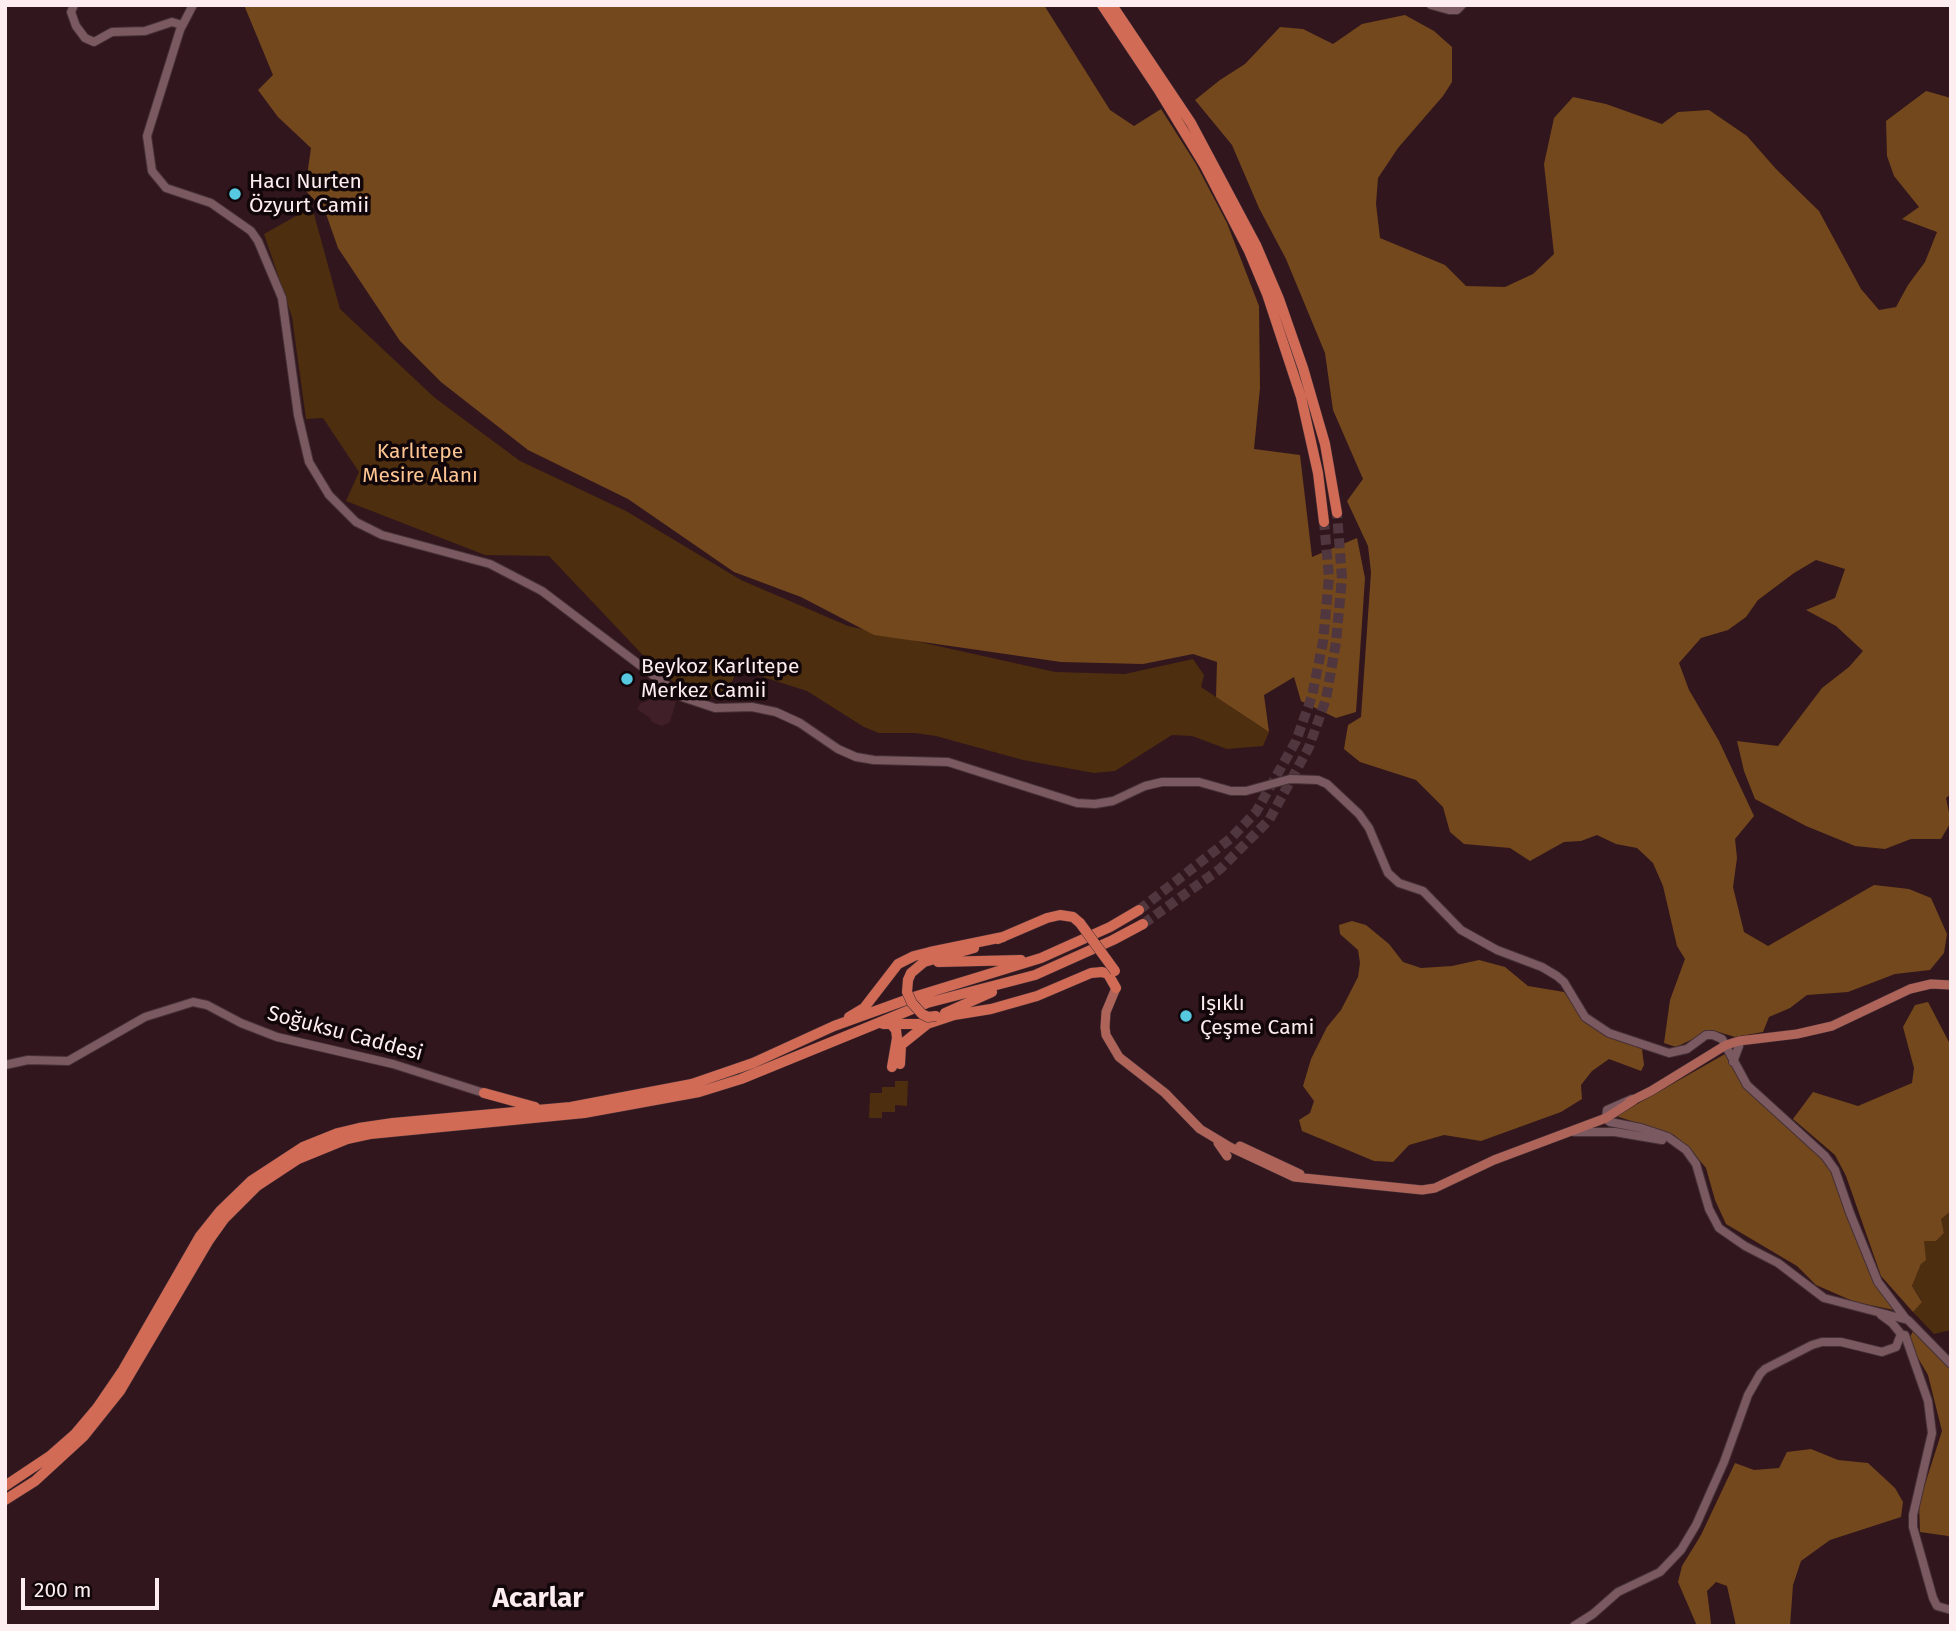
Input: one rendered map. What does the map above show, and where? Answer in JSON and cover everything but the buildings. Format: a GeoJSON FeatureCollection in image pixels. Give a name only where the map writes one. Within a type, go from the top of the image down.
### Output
{"type":"FeatureCollection","features":[{"type":"Feature","properties":{"kind":"highway"},"geometry":{"type":"LineString","coordinates":[[1102,5],[1205,166],[1268,294],[1301,397],[1318,473],[1324,522]]}},
{"type":"Feature","properties":{"kind":"highway"},"geometry":{"type":"LineString","coordinates":[[1112,5],[1191,123],[1256,245],[1279,299],[1303,368],[1325,444],[1337,513]]}},
{"type":"Feature","properties":{"kind":"highway"},"geometry":{"type":"LineString","coordinates":[[5,1500],[31,1483],[84,1436],[224,1219],[257,1186],[298,1159],[347,1139],[486,1114],[505,1117],[551,1110],[692,1084],[753,1063],[834,1026],[917,996],[1041,958],[1110,927],[1139,910]]}},
{"type":"Feature","properties":{"kind":"highway"},"geometry":{"type":"LineString","coordinates":[[872,1025],[927,1024],[954,1015],[991,1009],[1022,1001],[1091,973],[1108,974],[1116,988],[1119,976],[1080,923],[1073,917],[1060,915],[1046,918],[964,952],[924,962],[911,973],[908,980],[907,992],[912,1003],[928,1017],[1022,1001]]}},
{"type":"Feature","properties":{"kind":"highway"},"geometry":{"type":"LineString","coordinates":[[940,1015],[972,999],[1035,975],[1143,924]]}},
{"type":"Feature","properties":{"kind":"highway"},"geometry":{"type":"LineString","coordinates":[[834,1026],[864,1008],[898,964],[914,956],[1003,937]]}},
{"type":"Feature","properties":{"kind":"highway"},"geometry":{"type":"LineString","coordinates":[[924,962],[1008,962],[1041,958]]}},
{"type":"Feature","properties":{"kind":"highway"},"geometry":{"type":"LineString","coordinates":[[448,1122],[584,1113],[699,1092],[741,1079],[927,1003],[1035,975]]}},
{"type":"Feature","properties":{"kind":"highway"},"geometry":{"type":"LineString","coordinates":[[890,1023],[896,1030],[896,1066],[901,1045],[927,1024]]}},
{"type":"Feature","properties":{"kind":"highway"},"geometry":{"type":"LineString","coordinates":[[485,1094],[551,1110]]}},
{"type":"Feature","properties":{"kind":"highway"},"geometry":{"type":"LineString","coordinates":[[485,1094],[505,1117]]}},
{"type":"Feature","properties":{"kind":"highway"},"geometry":{"type":"LineString","coordinates":[[485,1094],[489,1105],[486,1114]]}},
{"type":"Feature","properties":{"kind":"highway"},"geometry":{"type":"LineString","coordinates":[[498,1098],[505,1104],[505,1117]]}},
{"type":"Feature","properties":{"kind":"highway"},"geometry":{"type":"LineString","coordinates":[[525,1101],[551,1110]]}},
{"type":"Feature","properties":{"kind":"highway"},"geometry":{"type":"LineString","coordinates":[[5,1486],[50,1456],[75,1434],[116,1388]]}},
{"type":"Feature","properties":{"kind":"main road"},"geometry":{"type":"LineString","coordinates":[[74,5],[71,12],[76,26],[85,38],[94,42],[112,32],[145,31],[172,22],[182,25]]}},
{"type":"Feature","properties":{"kind":"main road"},"geometry":{"type":"LineString","coordinates":[[193,5],[182,25],[148,136],[152,171],[166,188],[211,203],[251,231],[258,241],[282,298],[298,415],[309,462],[329,495],[356,522],[382,535],[491,564],[542,591],[682,697],[715,708],[752,707],[776,712],[800,723],[838,749],[856,757],[874,760],[948,761],[1077,803],[1095,804],[1113,801],[1145,786],[1162,782],[1199,782],[1231,791],[1246,791],[1290,779],[1318,780],[1336,791],[1359,814],[1369,828],[1388,873],[1399,883],[1423,891],[1461,930],[1497,950],[1542,967],[1557,976],[1564,982],[1585,1017],[1609,1033],[1669,1053],[1687,1049],[1710,1037],[1739,1043]]}},
{"type":"Feature","properties":{"kind":"main road"},"geometry":{"type":"LineString","coordinates":[[1431,5],[1457,10],[1462,5]]}},
{"type":"Feature","properties":{"kind":"main road"},"geometry":{"type":"LineString","coordinates":[[1116,988],[1106,1013],[1105,1027],[1113,1048],[1133,1069],[1165,1093],[1200,1129],[1214,1139],[1231,1150],[1285,1174],[1422,1190],[1435,1188],[1494,1160],[1605,1116],[1723,1048],[1832,1026],[1910,989],[1931,984],[1951,985]]}},
{"type":"Feature","properties":{"kind":"main road","name":"Soğuksu Caddesi"},"geometry":{"type":"LineString","coordinates":[[5,1065],[28,1060],[68,1061],[145,1017],[193,1002],[207,1005],[241,1023],[277,1037],[393,1064],[485,1094]]}},
{"type":"Feature","properties":{"kind":"main road"},"geometry":{"type":"LineString","coordinates":[[1710,1037],[1723,1048],[1747,1085],[1825,1156],[1835,1170],[1878,1282],[1905,1328],[1928,1401],[1932,1433],[1913,1515],[1913,1527],[1933,1598],[1937,1606],[1951,1610]]}},
{"type":"Feature","properties":{"kind":"main road"},"geometry":{"type":"LineString","coordinates":[[1733,1062],[1739,1043]]}},
{"type":"Feature","properties":{"kind":"main road"},"geometry":{"type":"LineString","coordinates":[[1605,1116],[1610,1122],[1651,1131],[1679,1143],[1692,1157],[1700,1173],[1714,1221],[1728,1235],[1754,1250],[1762,1250],[1774,1256],[1824,1298],[1875,1312],[1928,1341],[1951,1364]]}},
{"type":"Feature","properties":{"kind":"main road"},"geometry":{"type":"LineString","coordinates":[[1564,1133],[1615,1132],[1666,1141],[1680,1149],[1700,1173]]}},
{"type":"Feature","properties":{"kind":"main road"},"geometry":{"type":"LineString","coordinates":[[1231,1150],[1269,1159],[1309,1178]]}},
{"type":"Feature","properties":{"kind":"main road"},"geometry":{"type":"LineString","coordinates":[[1875,1312],[1905,1328]]}},
{"type":"Feature","properties":{"kind":"main road"},"geometry":{"type":"LineString","coordinates":[[1574,1626],[1593,1614],[1618,1592],[1660,1572],[1681,1550],[1696,1525],[1724,1462],[1748,1395],[1765,1369],[1822,1342],[1841,1342],[1882,1352],[1896,1346],[1905,1328]]}},
{"type":"Feature","properties":{"kind":"shaded area"},"geometry":{"type":"Polygon","coordinates":[[[244,5],[1044,5],[1110,110],[1134,126],[1161,109],[1196,164],[1227,223],[1259,306],[1260,388],[1254,449],[1300,455],[1312,557],[1357,538],[1365,578],[1356,712],[1336,718],[1301,701],[1294,677],[1264,695],[1269,732],[1216,697],[1217,662],[1193,654],[1143,664],[1061,662],[874,635],[801,597],[734,572],[628,499],[528,450],[441,382],[400,341],[338,248],[325,211],[305,190],[311,148],[278,117],[258,90],[273,75],[244,5]]]}},
{"type":"Feature","properties":{"kind":"shaded area"},"geometry":{"type":"Polygon","coordinates":[[[1405,15],[1434,31],[1452,47],[1452,82],[1398,148],[1378,178],[1376,204],[1380,238],[1445,265],[1466,286],[1505,287],[1533,274],[1554,254],[1544,164],[1554,118],[1573,97],[1606,104],[1662,124],[1678,112],[1709,110],[1747,136],[1819,211],[1861,289],[1879,310],[1896,307],[1925,262],[1937,232],[1902,219],[1919,207],[1894,176],[1887,156],[1886,121],[1926,91],[1951,98],[1951,794],[1946,798],[1951,822],[1941,839],[1911,839],[1885,849],[1855,846],[1806,826],[1755,799],[1744,771],[1737,741],[1778,746],[1822,688],[1849,667],[1863,651],[1836,626],[1806,610],[1835,598],[1845,569],[1816,560],[1758,600],[1746,617],[1728,630],[1701,638],[1679,663],[1689,690],[1719,741],[1754,816],[1735,839],[1737,858],[1733,887],[1744,932],[1768,946],[1874,885],[1909,889],[1931,898],[1947,934],[1944,953],[1930,970],[1895,974],[1848,992],[1807,995],[1790,1008],[1769,1017],[1763,1032],[1735,1037],[1712,1030],[1676,1047],[1664,1043],[1670,1000],[1685,959],[1677,946],[1663,886],[1653,863],[1637,848],[1616,844],[1597,835],[1581,841],[1564,842],[1530,861],[1510,848],[1464,844],[1450,832],[1443,807],[1416,780],[1360,762],[1344,749],[1348,725],[1361,717],[1371,572],[1368,546],[1347,501],[1363,479],[1333,410],[1325,353],[1286,259],[1259,208],[1232,145],[1195,100],[1245,64],[1280,27],[1303,29],[1333,44],[1362,24],[1405,15]]]}},
{"type":"Feature","properties":{"kind":"shaded area"},"geometry":{"type":"Polygon","coordinates":[[[664,695],[676,702],[670,722],[662,726],[652,722],[637,709],[641,703],[664,695]]]}},
{"type":"Feature","properties":{"kind":"shaded area"},"geometry":{"type":"Polygon","coordinates":[[[1352,921],[1366,925],[1389,944],[1403,962],[1421,968],[1452,966],[1479,960],[1505,967],[1528,986],[1564,992],[1582,1017],[1604,1033],[1642,1049],[1644,1065],[1641,1071],[1609,1059],[1592,1071],[1581,1085],[1582,1099],[1561,1112],[1481,1141],[1444,1135],[1409,1145],[1393,1162],[1374,1161],[1302,1131],[1299,1120],[1310,1113],[1314,1101],[1303,1086],[1311,1059],[1358,977],[1358,950],[1340,934],[1339,925],[1352,921]]]}},
{"type":"Feature","properties":{"kind":"shaded area"},"geometry":{"type":"Polygon","coordinates":[[[1928,1002],[1951,1046],[1951,1211],[1941,1219],[1944,1233],[1936,1241],[1924,1241],[1926,1260],[1921,1264],[1912,1286],[1922,1302],[1913,1312],[1881,1276],[1846,1176],[1835,1155],[1793,1119],[1813,1092],[1858,1106],[1912,1083],[1914,1068],[1903,1027],[1915,1005],[1928,1002]]]}},
{"type":"Feature","properties":{"kind":"shaded area"},"geometry":{"type":"Polygon","coordinates":[[[1725,1054],[1747,1088],[1837,1170],[1875,1277],[1899,1311],[1855,1302],[1816,1285],[1797,1266],[1726,1224],[1715,1200],[1706,1168],[1692,1151],[1674,1135],[1616,1116],[1725,1054]]]}},
{"type":"Feature","properties":{"kind":"shaded area"},"geometry":{"type":"Polygon","coordinates":[[[1913,1331],[1951,1367],[1951,1538],[1920,1532],[1919,1503],[1942,1431],[1928,1375],[1908,1341],[1913,1331]]]}},
{"type":"Feature","properties":{"kind":"shaded area"},"geometry":{"type":"Polygon","coordinates":[[[1811,1449],[1838,1460],[1868,1463],[1895,1488],[1903,1502],[1901,1517],[1830,1540],[1801,1561],[1793,1585],[1790,1626],[1736,1626],[1727,1586],[1716,1582],[1707,1591],[1710,1626],[1697,1626],[1678,1582],[1682,1566],[1701,1535],[1735,1463],[1754,1470],[1779,1468],[1787,1452],[1811,1449]]]}},
{"type":"Feature","properties":{"kind":"green space","name":"Karlıtepe Mesire Alanı"},"geometry":{"type":"Polygon","coordinates":[[[312,207],[340,309],[435,398],[520,461],[626,511],[741,580],[848,626],[1055,672],[1125,674],[1193,659],[1204,675],[1201,687],[1269,732],[1263,746],[1227,749],[1192,736],[1172,735],[1115,771],[1094,773],[1023,760],[936,736],[879,733],[864,727],[807,691],[763,677],[737,672],[727,691],[719,699],[681,687],[657,670],[549,556],[485,555],[346,501],[359,472],[323,418],[306,419],[292,317],[264,234],[312,207]]]}},
{"type":"Feature","properties":{"kind":"green space"},"geometry":{"type":"Polygon","coordinates":[[[895,1081],[908,1081],[907,1106],[895,1105],[895,1112],[882,1112],[882,1118],[869,1118],[870,1093],[882,1093],[882,1087],[895,1087],[895,1081]]]}},
{"type":"Feature","properties":{"kind":"green space"},"geometry":{"type":"Polygon","coordinates":[[[1951,1211],[1951,1330],[1934,1334],[1913,1312],[1922,1301],[1912,1286],[1921,1264],[1924,1240],[1936,1241],[1944,1233],[1940,1219],[1951,1211]]]}},
{"type":"Feature","properties":{"kind":"tunnel"},"geometry":{"type":"LineString","coordinates":[[1143,924],[1220,869],[1269,820],[1309,747],[1326,699],[1336,642],[1342,578],[1337,513]]}},
{"type":"Feature","properties":{"kind":"tunnel"},"geometry":{"type":"LineString","coordinates":[[1139,910],[1230,839],[1256,812],[1296,741],[1312,696],[1323,642],[1329,577],[1324,522]]}},
{"type":"Feature","properties":{"kind":"place","name":"Hacı Nurten Özyurt Camii"},"geometry":{"type":"Point","coordinates":[235,194]}},
{"type":"Feature","properties":{"kind":"place","name":"Beykoz Karlıtepe Merkez Camii"},"geometry":{"type":"Point","coordinates":[627,679]}},
{"type":"Feature","properties":{"kind":"place","name":"Işıklı Çeşme Cami"},"geometry":{"type":"Point","coordinates":[1186,1016]}},
{"type":"Feature","properties":{"kind":"district","name":"Acarlar"},"geometry":{"type":"Point","coordinates":[538,1599]}}]}
